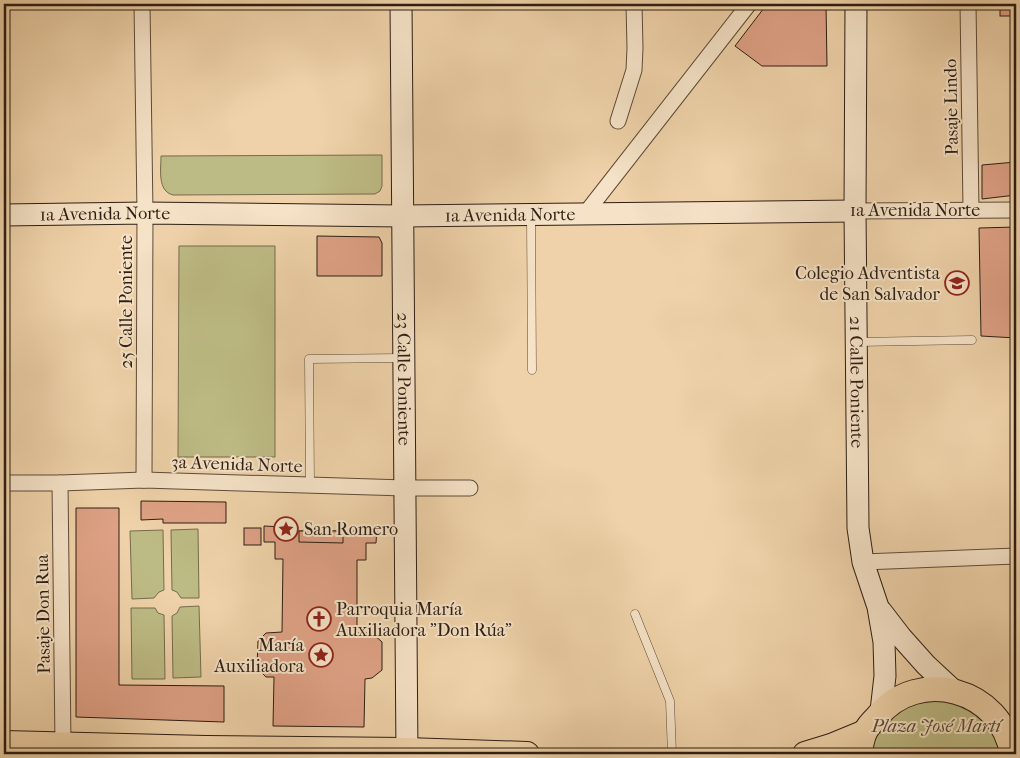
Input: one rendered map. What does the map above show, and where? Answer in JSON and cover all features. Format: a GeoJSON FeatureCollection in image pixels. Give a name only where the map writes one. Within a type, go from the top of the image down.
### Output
{"type":"FeatureCollection","features":[{"type":"Feature","properties":{"kind":"main road"},"geometry":{"type":"LineString","coordinates":[[805,754],[831,746],[862,743],[882,711],[894,701],[908,694],[938,689],[954,691],[969,696],[982,704],[1000,724],[1007,736],[1012,754]]}},
{"type":"Feature","properties":{"kind":"main road"},"geometry":{"type":"LineString","coordinates":[[992,714],[1016,724]]}},
{"type":"Feature","properties":{"kind":"main road"},"geometry":{"type":"LineString","coordinates":[[4,743],[206,751],[527,754]]}},
{"type":"Feature","properties":{"kind":"street","name":"25 Calle Poniente"},"geometry":{"type":"LineString","coordinates":[[142,4],[145,213],[144,480]]}},
{"type":"Feature","properties":{"kind":"street","name":"23 Calle Poniente"},"geometry":{"type":"LineString","coordinates":[[402,4],[407,752]]}},
{"type":"Feature","properties":{"kind":"street"},"geometry":{"type":"LineString","coordinates":[[618,121],[634,70],[634,4]]}},
{"type":"Feature","properties":{"kind":"street"},"geometry":{"type":"LineString","coordinates":[[585,214],[749,4]]}},
{"type":"Feature","properties":{"kind":"street","name":"21 Calle Poniente"},"geometry":{"type":"LineString","coordinates":[[856,4],[855,211],[858,528],[863,562],[878,607],[884,642],[885,676],[882,711]]}},
{"type":"Feature","properties":{"kind":"street","name":"Pasaje Lindo"},"geometry":{"type":"LineString","coordinates":[[968,4],[971,210]]}},
{"type":"Feature","properties":{"kind":"street","name":"1a Avenida Norte"},"geometry":{"type":"LineString","coordinates":[[4,215],[145,213],[403,216],[1016,210]]}},
{"type":"Feature","properties":{"kind":"street","name":"3a Avenida Norte"},"geometry":{"type":"LineString","coordinates":[[4,483],[60,484],[144,480],[405,488],[470,488]]}},
{"type":"Feature","properties":{"kind":"street","name":"Pasaje Don Rua"},"geometry":{"type":"LineString","coordinates":[[60,484],[63,745]]}},
{"type":"Feature","properties":{"kind":"street"},"geometry":{"type":"LineString","coordinates":[[863,562],[1016,556]]}},
{"type":"Feature","properties":{"kind":"street","name":"21 Calle Poniente"},"geometry":{"type":"LineString","coordinates":[[878,607],[926,665],[954,691]]}},
{"type":"Feature","properties":{"kind":"lane"},"geometry":{"type":"LineString","coordinates":[[531,214],[532,370]]}},
{"type":"Feature","properties":{"kind":"lane"},"geometry":{"type":"LineString","coordinates":[[856,342],[972,340]]}},
{"type":"Feature","properties":{"kind":"lane"},"geometry":{"type":"LineString","coordinates":[[310,485],[309,359],[404,358]]}},
{"type":"Feature","properties":{"kind":"lane"},"geometry":{"type":"LineString","coordinates":[[635,614],[670,701],[672,754]]}},
{"type":"Feature","properties":{"kind":"green space"},"geometry":{"type":"Polygon","coordinates":[[[382,155],[382,186],[380,191],[375,194],[173,195],[164,189],[161,179],[161,156],[382,155]]]}},
{"type":"Feature","properties":{"kind":"green space"},"geometry":{"type":"Polygon","coordinates":[[[179,246],[275,246],[275,457],[178,457],[179,246]]]}},
{"type":"Feature","properties":{"kind":"green space"},"geometry":{"type":"Polygon","coordinates":[[[198,529],[199,598],[181,598],[177,592],[172,590],[171,530],[198,529]]]}},
{"type":"Feature","properties":{"kind":"green space"},"geometry":{"type":"Polygon","coordinates":[[[163,530],[164,590],[159,592],[154,598],[132,599],[130,531],[163,530]]]}},
{"type":"Feature","properties":{"kind":"green space"},"geometry":{"type":"Polygon","coordinates":[[[199,606],[201,677],[173,678],[172,616],[177,613],[180,607],[199,606]]]}},
{"type":"Feature","properties":{"kind":"green space"},"geometry":{"type":"Polygon","coordinates":[[[131,608],[155,608],[158,613],[164,615],[165,679],[132,679],[131,608]]]}},
{"type":"Feature","properties":{"kind":"green space","name":"Plaza José Martí"},"geometry":{"type":"Polygon","coordinates":[[[948,698],[987,720],[1002,754],[870,754],[873,742],[883,724],[903,706],[948,698]]]}},
{"type":"Feature","properties":{"kind":"building"},"geometry":{"type":"Polygon","coordinates":[[[767,4],[826,4],[827,66],[762,66],[735,46],[767,4]]]}},
{"type":"Feature","properties":{"kind":"building"},"geometry":{"type":"Polygon","coordinates":[[[1000,4],[1016,4],[1016,16],[1000,16],[1000,4]]]}},
{"type":"Feature","properties":{"kind":"building"},"geometry":{"type":"Polygon","coordinates":[[[1016,162],[1016,195],[982,199],[982,165],[1016,162]]]}},
{"type":"Feature","properties":{"kind":"building"},"geometry":{"type":"Polygon","coordinates":[[[1016,227],[1016,338],[981,336],[979,228],[1016,227]]]}},
{"type":"Feature","properties":{"kind":"building"},"geometry":{"type":"Polygon","coordinates":[[[317,236],[379,237],[382,243],[382,276],[317,276],[317,236]]]}},
{"type":"Feature","properties":{"kind":"building"},"geometry":{"type":"Polygon","coordinates":[[[141,501],[226,502],[226,523],[163,523],[163,519],[141,520],[141,501]]]}},
{"type":"Feature","properties":{"kind":"building"},"geometry":{"type":"Polygon","coordinates":[[[76,508],[119,508],[119,685],[224,686],[224,722],[76,717],[76,508]]]}},
{"type":"Feature","properties":{"kind":"building","name":"Parroquia María Auxiliadora \"Don Rúa\""},"geometry":{"type":"Polygon","coordinates":[[[264,526],[283,527],[283,531],[358,531],[358,528],[377,528],[376,543],[366,543],[366,560],[357,560],[357,633],[372,633],[382,642],[382,670],[372,678],[365,679],[364,727],[273,726],[274,677],[266,677],[257,668],[258,641],[266,633],[282,632],[283,559],[275,559],[275,542],[264,542],[264,526]]]}},
{"type":"Feature","properties":{"kind":"building"},"geometry":{"type":"Polygon","coordinates":[[[244,528],[261,528],[261,545],[244,545],[244,528]]]}},
{"type":"Feature","properties":{"kind":"building"},"geometry":{"type":"Polygon","coordinates":[[[299,531],[343,531],[343,543],[299,542],[299,531]]]}},
{"type":"Feature","properties":{"kind":"place","name":"Colegio Adventista de San Salvador"},"geometry":{"type":"Point","coordinates":[957,283]}},
{"type":"Feature","properties":{"kind":"place","name":"San Romero"},"geometry":{"type":"Point","coordinates":[286,529]}},
{"type":"Feature","properties":{"kind":"place","name":"Parroquia María Auxiliadora \"Don Rúa\""},"geometry":{"type":"Point","coordinates":[319,619]}},
{"type":"Feature","properties":{"kind":"place","name":"María Auxiliadora"},"geometry":{"type":"Point","coordinates":[321,655]}}]}
